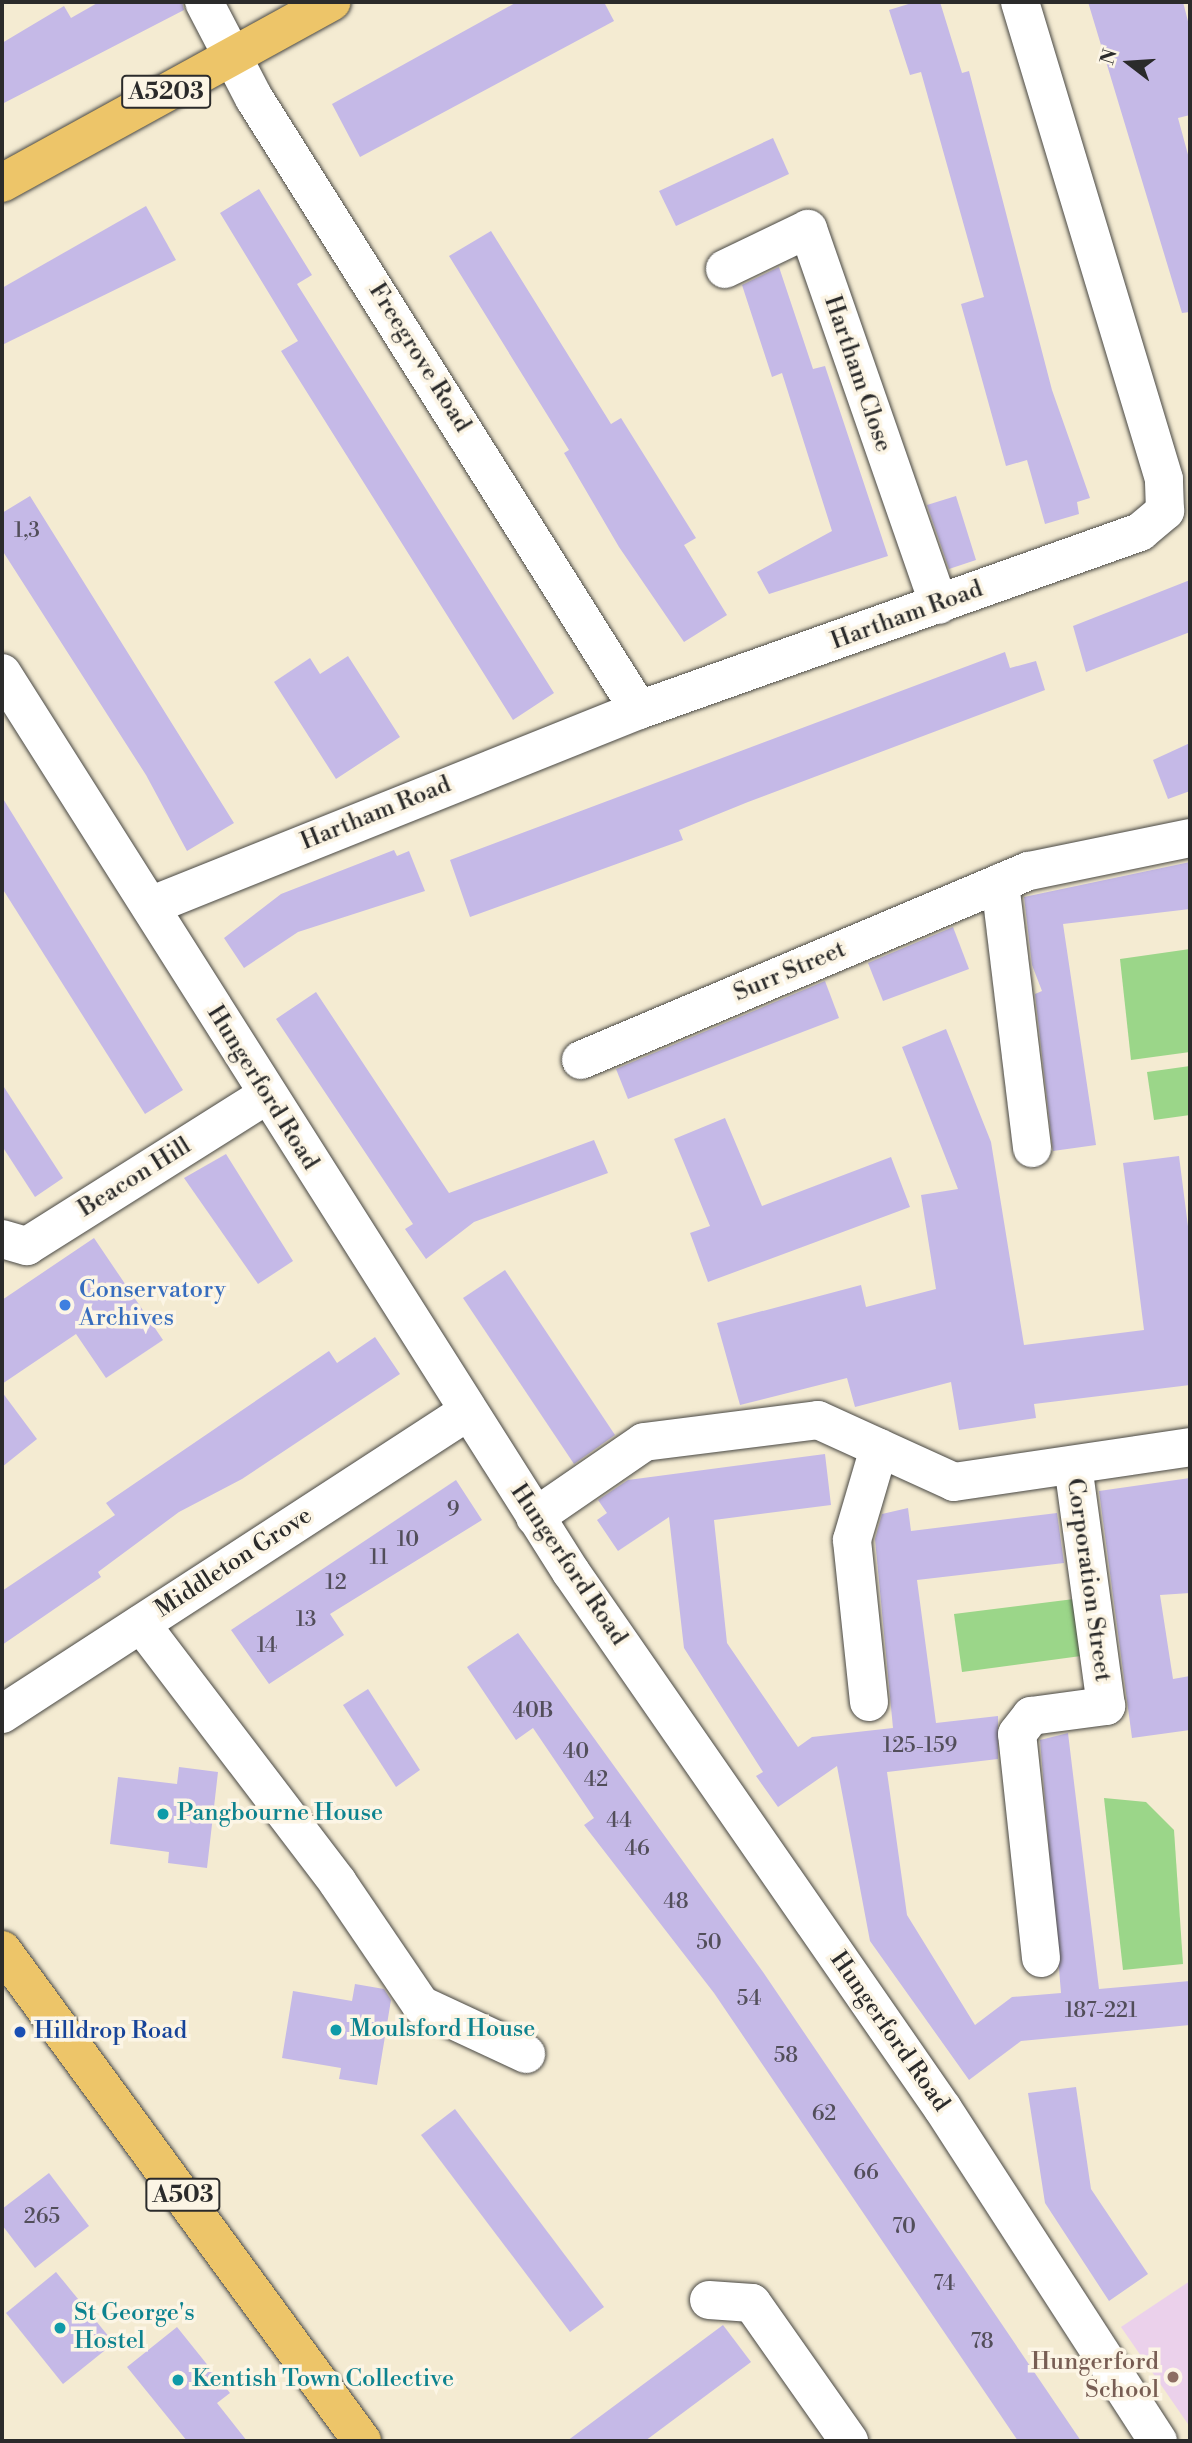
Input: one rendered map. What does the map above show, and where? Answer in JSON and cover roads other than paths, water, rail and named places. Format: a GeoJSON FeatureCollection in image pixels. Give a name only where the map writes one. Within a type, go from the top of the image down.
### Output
{"type":"FeatureCollection","features":[{"type":"Feature","properties":{"kind":"main road","name":"A5203"},"geometry":{"type":"LineString","coordinates":[[2,183],[331,2]]}},
{"type":"Feature","properties":{"kind":"main road","name":"A503"},"geometry":{"type":"LineString","coordinates":[[2,1950],[362,2441]]}},
{"type":"Feature","properties":{"kind":"street","name":"Freegrove Road"},"geometry":{"type":"LineString","coordinates":[[204,2],[232,56],[639,710]]}},
{"type":"Feature","properties":{"kind":"street","name":"Hartham Road"},"geometry":{"type":"LineString","coordinates":[[150,906],[639,710],[1140,532],[1165,511],[1164,479],[1020,2]]}},
{"type":"Feature","properties":{"kind":"street","name":"Hartham Close"},"geometry":{"type":"LineString","coordinates":[[725,269],[808,229],[939,605]]}},
{"type":"Feature","properties":{"kind":"street","name":"Hungerford Road"},"geometry":{"type":"LineString","coordinates":[[2,673],[150,906],[265,1096],[535,1517],[943,2109],[1158,2441]]}},
{"type":"Feature","properties":{"kind":"street","name":"Surr Street"},"geometry":{"type":"LineString","coordinates":[[581,1060],[1000,883],[1190,838]]}},
{"type":"Feature","properties":{"kind":"street"},"geometry":{"type":"LineString","coordinates":[[1000,883],[1032,1149]]}},
{"type":"Feature","properties":{"kind":"street","name":"Beacon Hill"},"geometry":{"type":"LineString","coordinates":[[2,1239],[27,1246],[265,1096]]}},
{"type":"Feature","properties":{"kind":"street","name":"Middleton Grove"},"geometry":{"type":"LineString","coordinates":[[2,1714],[467,1412]]}},
{"type":"Feature","properties":{"kind":"street","name":"Corporation Street"},"geometry":{"type":"LineString","coordinates":[[535,1517],[644,1442],[818,1420],[954,1482],[1190,1447]]}},
{"type":"Feature","properties":{"kind":"street"},"geometry":{"type":"LineString","coordinates":[[869,1702],[852,1540],[879,1448]]}},
{"type":"Feature","properties":{"kind":"street","name":"Corporation Street"},"geometry":{"type":"LineString","coordinates":[[1041,1958],[1017,1734],[1031,1716],[1106,1706],[1073,1465]]}},
{"type":"Feature","properties":{"kind":"street"},"geometry":{"type":"LineString","coordinates":[[141,1624],[338,1882],[421,2005],[526,2054]]}},
{"type":"Feature","properties":{"kind":"street"},"geometry":{"type":"LineString","coordinates":[[709,2300],[752,2303],[849,2441]]}},
{"type":"Feature","properties":{"kind":"place","name":"Conservatory Archives"},"geometry":{"type":"Point","coordinates":[65,1305]}},
{"type":"Feature","properties":{"kind":"place","name":"Pangbourne House"},"geometry":{"type":"Point","coordinates":[163,1814]}},
{"type":"Feature","properties":{"kind":"place","name":"Moulsford House"},"geometry":{"type":"Point","coordinates":[336,2030]}},
{"type":"Feature","properties":{"kind":"place","name":"Hilldrop Road"},"geometry":{"type":"Point","coordinates":[20,2032]}},
{"type":"Feature","properties":{"kind":"place","name":"St George's Hostel"},"geometry":{"type":"Point","coordinates":[60,2328]}},
{"type":"Feature","properties":{"kind":"place","name":"Hungerford School"},"geometry":{"type":"Point","coordinates":[1173,2377]}},
{"type":"Feature","properties":{"kind":"place","name":"Kentish Town Collective"},"geometry":{"type":"Point","coordinates":[178,2380]}}]}
